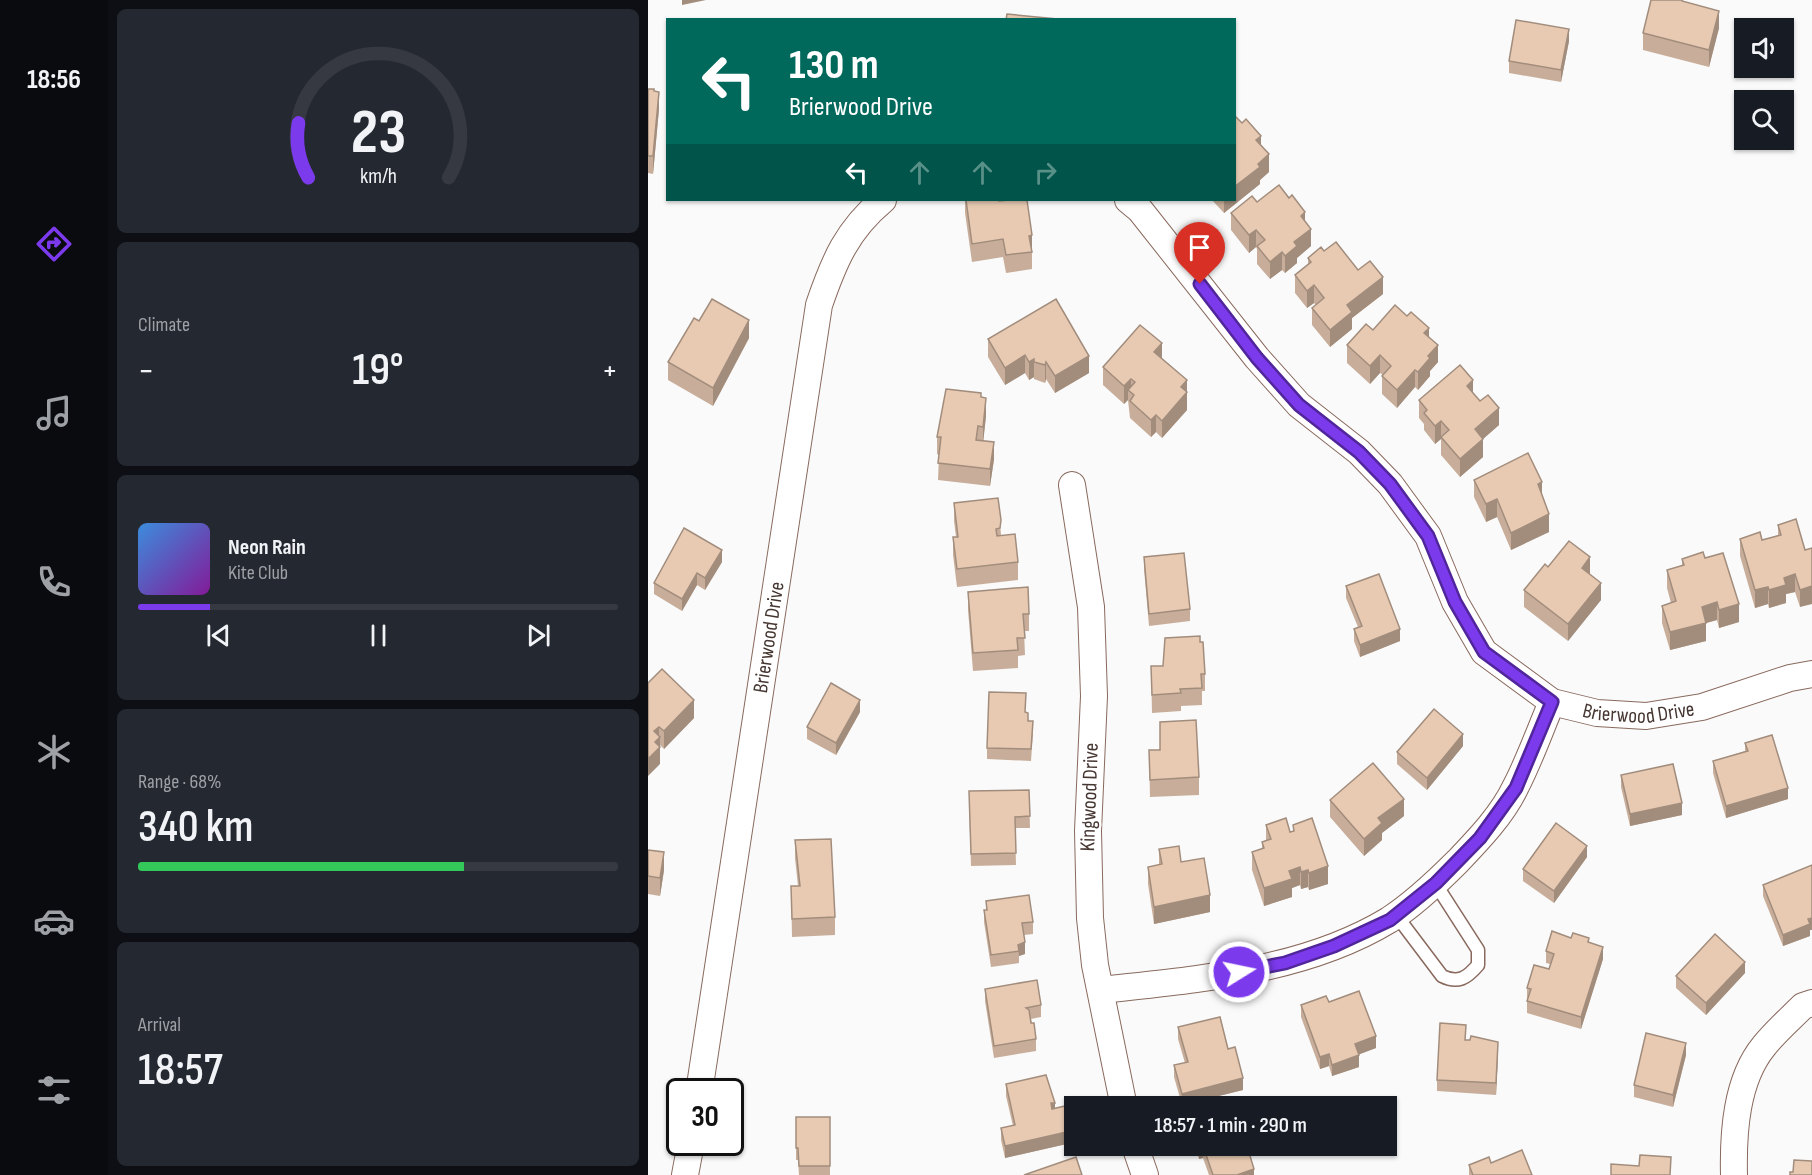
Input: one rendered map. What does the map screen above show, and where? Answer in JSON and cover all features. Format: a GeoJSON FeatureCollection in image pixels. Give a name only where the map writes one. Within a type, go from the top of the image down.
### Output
{"type":"FeatureCollection","features":[{"type":"Feature","properties":{"kind":"street","name":"Brierwood Drive"},"geometry":{"type":"LineString","coordinates":[[701,1078],[819,305],[834,260],[866,215],[883,201]]}},
{"type":"Feature","properties":{"kind":"street","name":"Brierwood Drive"},"geometry":{"type":"LineString","coordinates":[[1129,201],[1140,210],[1257,358],[1299,405],[1359,452],[1390,484],[1428,536],[1455,602],[1484,652],[1552,702],[1597,713],[1646,716],[1702,707],[1790,678],[1812,674]]}},
{"type":"Feature","properties":{"kind":"street","name":"Kingwood Drive"},"geometry":{"type":"LineString","coordinates":[[1072,485],[1091,607],[1094,696],[1087,880],[1095,965],[1121,1096]]}},
{"type":"Feature","properties":{"kind":"street"},"geometry":{"type":"LineString","coordinates":[[1101,990],[1192,980],[1285,963],[1334,946],[1396,915],[1436,883],[1480,838],[1516,788],[1552,702]]}},
{"type":"Feature","properties":{"kind":"street"},"geometry":{"type":"LineString","coordinates":[[1734,1175],[1733,1141],[1741,1091],[1762,1047],[1803,1006],[1812,1003]]}},
{"type":"Feature","properties":{"kind":"street"},"geometry":{"type":"LineString","coordinates":[[685,1175],[689,1156]]}},
{"type":"Feature","properties":{"kind":"street"},"geometry":{"type":"LineString","coordinates":[[1139,1156],[1145,1175]]}},
{"type":"Feature","properties":{"kind":"lane"},"geometry":{"type":"LineString","coordinates":[[1396,915],[1442,976],[1451,981],[1462,980],[1470,974],[1478,965],[1478,950],[1436,883]]}},
{"type":"Feature","properties":{"kind":"building"},"geometry":{"type":"Polygon","coordinates":[[[1651,0],[1682,0],[1719,11],[1709,50],[1643,33],[1651,0]]]}},
{"type":"Feature","properties":{"kind":"building"},"geometry":{"type":"Polygon","coordinates":[[[1007,14],[1048,18],[1006,18],[1007,14]]]}},
{"type":"Feature","properties":{"kind":"building"},"geometry":{"type":"Polygon","coordinates":[[[1516,20],[1569,29],[1561,70],[1509,61],[1516,20]]]}},
{"type":"Feature","properties":{"kind":"building"},"geometry":{"type":"Polygon","coordinates":[[[648,89],[659,92],[653,156],[648,156],[648,89]]]}},
{"type":"Feature","properties":{"kind":"building"},"geometry":{"type":"Polygon","coordinates":[[[1236,117],[1242,123],[1246,119],[1261,136],[1256,140],[1269,154],[1258,164],[1260,167],[1236,185],[1236,117]]]}},
{"type":"Feature","properties":{"kind":"building"},"geometry":{"type":"Polygon","coordinates":[[[1279,185],[1289,198],[1292,195],[1305,212],[1301,216],[1311,229],[1294,242],[1297,246],[1285,256],[1282,252],[1270,262],[1257,246],[1265,240],[1256,230],[1249,235],[1231,213],[1252,196],[1257,202],[1279,185]]]}},
{"type":"Feature","properties":{"kind":"building"},"geometry":{"type":"Polygon","coordinates":[[[966,201],[1027,201],[1032,252],[1006,255],[1003,239],[972,244],[966,201]]]}},
{"type":"Feature","properties":{"kind":"building"},"geometry":{"type":"Polygon","coordinates":[[[1336,242],[1358,270],[1370,261],[1383,277],[1347,305],[1352,312],[1330,330],[1312,308],[1324,298],[1314,285],[1307,291],[1295,275],[1311,262],[1308,258],[1321,247],[1324,251],[1336,242]]]}},
{"type":"Feature","properties":{"kind":"building"},"geometry":{"type":"Polygon","coordinates":[[[712,299],[749,320],[713,388],[668,362],[694,318],[699,321],[712,299]]]}},
{"type":"Feature","properties":{"kind":"building"},"geometry":{"type":"Polygon","coordinates":[[[1056,299],[1089,356],[1055,376],[1046,362],[1045,365],[1034,362],[1034,359],[1029,362],[1025,355],[1005,368],[988,339],[1056,299]]]}},
{"type":"Feature","properties":{"kind":"building"},"geometry":{"type":"Polygon","coordinates":[[[1395,305],[1407,316],[1411,312],[1429,328],[1424,333],[1438,345],[1418,372],[1415,370],[1397,390],[1382,376],[1391,366],[1380,355],[1370,366],[1347,345],[1366,324],[1373,330],[1395,305]]]}},
{"type":"Feature","properties":{"kind":"building"},"geometry":{"type":"Polygon","coordinates":[[[1140,325],[1162,343],[1154,352],[1187,380],[1181,387],[1187,392],[1162,421],[1156,415],[1151,420],[1130,401],[1134,395],[1128,390],[1135,382],[1131,379],[1124,386],[1103,367],[1140,325]]]}},
{"type":"Feature","properties":{"kind":"building"},"geometry":{"type":"Polygon","coordinates":[[[1460,365],[1473,380],[1467,386],[1480,401],[1488,395],[1499,408],[1475,429],[1483,439],[1460,459],[1441,437],[1449,430],[1441,421],[1435,426],[1424,413],[1427,410],[1419,400],[1460,365]]]}},
{"type":"Feature","properties":{"kind":"building"},"geometry":{"type":"Polygon","coordinates":[[[946,389],[981,393],[981,397],[986,398],[983,427],[978,426],[976,440],[994,442],[990,469],[938,463],[941,437],[937,437],[946,389]]]}},
{"type":"Feature","properties":{"kind":"building"},"geometry":{"type":"Polygon","coordinates":[[[1528,453],[1542,482],[1538,484],[1549,514],[1511,533],[1497,499],[1486,504],[1474,480],[1528,453]]]}},
{"type":"Feature","properties":{"kind":"building"},"geometry":{"type":"Polygon","coordinates":[[[998,498],[1001,520],[1000,528],[996,529],[997,536],[1015,534],[1018,562],[957,569],[953,537],[958,537],[954,503],[998,498]]]}},
{"type":"Feature","properties":{"kind":"building"},"geometry":{"type":"Polygon","coordinates":[[[1796,519],[1805,550],[1812,548],[1812,586],[1800,590],[1795,574],[1784,578],[1786,585],[1769,590],[1768,587],[1755,590],[1740,539],[1760,532],[1762,540],[1781,535],[1778,525],[1796,519]]]}},
{"type":"Feature","properties":{"kind":"building"},"geometry":{"type":"Polygon","coordinates":[[[684,528],[722,550],[705,578],[697,573],[682,599],[654,583],[684,528]]]}},
{"type":"Feature","properties":{"kind":"building"},"geometry":{"type":"Polygon","coordinates":[[[1569,541],[1590,557],[1582,568],[1601,583],[1568,624],[1524,590],[1545,564],[1548,567],[1569,541]]]}},
{"type":"Feature","properties":{"kind":"building"},"geometry":{"type":"Polygon","coordinates":[[[1703,552],[1705,558],[1723,553],[1739,604],[1719,610],[1717,602],[1702,607],[1706,623],[1670,632],[1662,606],[1676,601],[1667,570],[1684,565],[1682,559],[1703,552]]]}},
{"type":"Feature","properties":{"kind":"building"},"geometry":{"type":"Polygon","coordinates":[[[1184,553],[1190,609],[1149,614],[1144,557],[1184,553]]]}},
{"type":"Feature","properties":{"kind":"building"},"geometry":{"type":"Polygon","coordinates":[[[1379,574],[1400,629],[1360,645],[1354,629],[1362,626],[1346,586],[1379,574]]]}},
{"type":"Feature","properties":{"kind":"building"},"geometry":{"type":"Polygon","coordinates":[[[1028,587],[1029,614],[1023,614],[1025,638],[1017,638],[1018,650],[973,653],[968,592],[1028,587]]]}},
{"type":"Feature","properties":{"kind":"building"},"geometry":{"type":"Polygon","coordinates":[[[1200,636],[1200,642],[1203,642],[1205,674],[1201,674],[1202,688],[1180,689],[1181,693],[1152,695],[1151,666],[1163,666],[1165,638],[1200,636]]]}},
{"type":"Feature","properties":{"kind":"building"},"geometry":{"type":"Polygon","coordinates":[[[662,669],[694,700],[664,731],[659,727],[654,731],[660,737],[655,742],[660,747],[648,759],[648,683],[662,669]]]}},
{"type":"Feature","properties":{"kind":"building"},"geometry":{"type":"Polygon","coordinates":[[[831,683],[860,700],[836,743],[807,727],[831,683]]]}},
{"type":"Feature","properties":{"kind":"building"},"geometry":{"type":"Polygon","coordinates":[[[989,692],[1026,693],[1025,712],[1028,713],[1028,721],[1033,721],[1031,749],[987,748],[989,692]]]}},
{"type":"Feature","properties":{"kind":"building"},"geometry":{"type":"Polygon","coordinates":[[[1434,709],[1463,734],[1427,778],[1397,752],[1434,709]]]}},
{"type":"Feature","properties":{"kind":"building"},"geometry":{"type":"Polygon","coordinates":[[[1196,720],[1199,777],[1150,780],[1149,750],[1160,750],[1160,722],[1196,720]]]}},
{"type":"Feature","properties":{"kind":"building"},"geometry":{"type":"Polygon","coordinates":[[[1772,735],[1788,788],[1726,806],[1713,761],[1748,751],[1745,743],[1772,735]]]}},
{"type":"Feature","properties":{"kind":"building"},"geometry":{"type":"Polygon","coordinates":[[[1373,763],[1404,799],[1378,818],[1382,823],[1364,839],[1330,800],[1373,763]]]}},
{"type":"Feature","properties":{"kind":"building"},"geometry":{"type":"Polygon","coordinates":[[[1673,764],[1682,803],[1630,814],[1621,775],[1673,764]]]}},
{"type":"Feature","properties":{"kind":"building"},"geometry":{"type":"Polygon","coordinates":[[[1029,790],[1030,816],[1015,817],[1016,853],[971,854],[969,791],[1029,790]]]}},
{"type":"Feature","properties":{"kind":"building"},"geometry":{"type":"Polygon","coordinates":[[[1286,818],[1290,832],[1294,831],[1293,825],[1312,818],[1328,866],[1309,873],[1308,870],[1301,872],[1300,867],[1289,871],[1292,879],[1264,888],[1252,852],[1264,848],[1262,842],[1271,839],[1266,825],[1286,818]]]}},
{"type":"Feature","properties":{"kind":"building"},"geometry":{"type":"Polygon","coordinates":[[[1556,823],[1587,846],[1554,891],[1523,869],[1556,823]]]}},
{"type":"Feature","properties":{"kind":"building"},"geometry":{"type":"Polygon","coordinates":[[[831,839],[835,917],[792,919],[791,886],[800,886],[795,840],[831,839]]]}},
{"type":"Feature","properties":{"kind":"building"},"geometry":{"type":"Polygon","coordinates":[[[1179,846],[1181,862],[1204,858],[1210,895],[1154,907],[1148,867],[1162,864],[1159,849],[1179,846]]]}},
{"type":"Feature","properties":{"kind":"building"},"geometry":{"type":"Polygon","coordinates":[[[648,850],[664,852],[660,878],[648,876],[648,850]]]}},
{"type":"Feature","properties":{"kind":"building"},"geometry":{"type":"Polygon","coordinates":[[[1812,865],[1812,918],[1808,919],[1810,924],[1783,935],[1763,885],[1812,865]]]}},
{"type":"Feature","properties":{"kind":"building"},"geometry":{"type":"Polygon","coordinates":[[[1029,895],[1033,922],[1022,923],[1025,942],[1018,945],[1019,951],[991,955],[984,910],[987,910],[986,901],[1029,895]]]}},
{"type":"Feature","properties":{"kind":"building"},"geometry":{"type":"Polygon","coordinates":[[[1552,931],[1571,938],[1573,933],[1589,938],[1588,942],[1603,947],[1581,1017],[1527,1001],[1531,989],[1527,988],[1534,965],[1549,969],[1554,954],[1546,951],[1552,931]]]}},
{"type":"Feature","properties":{"kind":"building"},"geometry":{"type":"Polygon","coordinates":[[[1715,934],[1745,962],[1706,1003],[1676,976],[1715,934]]]}},
{"type":"Feature","properties":{"kind":"building"},"geometry":{"type":"Polygon","coordinates":[[[1037,980],[1041,1005],[1026,1008],[1029,1010],[1031,1023],[1034,1023],[1036,1039],[994,1046],[985,989],[1037,980]]]}},
{"type":"Feature","properties":{"kind":"building"},"geometry":{"type":"Polygon","coordinates":[[[1359,991],[1376,1036],[1355,1044],[1359,1055],[1332,1065],[1329,1054],[1320,1057],[1301,1005],[1326,996],[1329,1002],[1359,991]]]}},
{"type":"Feature","properties":{"kind":"building"},"geometry":{"type":"Polygon","coordinates":[[[1220,1017],[1228,1049],[1235,1047],[1243,1078],[1182,1094],[1174,1065],[1188,1062],[1178,1027],[1220,1017]]]}},
{"type":"Feature","properties":{"kind":"building"},"geometry":{"type":"Polygon","coordinates":[[[1440,1023],[1466,1025],[1465,1040],[1470,1040],[1471,1036],[1498,1042],[1496,1083],[1437,1080],[1440,1023]]]}},
{"type":"Feature","properties":{"kind":"building"},"geometry":{"type":"Polygon","coordinates":[[[1646,1033],[1686,1043],[1673,1095],[1634,1085],[1646,1033]]]}},
{"type":"Feature","properties":{"kind":"building"},"geometry":{"type":"Polygon","coordinates":[[[1046,1075],[1055,1103],[1051,1103],[1052,1109],[1064,1106],[1064,1133],[1005,1146],[1001,1128],[1015,1125],[1006,1084],[1046,1075]]]}},
{"type":"Feature","properties":{"kind":"building"},"geometry":{"type":"Polygon","coordinates":[[[796,1117],[830,1117],[830,1166],[799,1166],[798,1148],[796,1148],[796,1117]]]}},
{"type":"Feature","properties":{"kind":"building"},"geometry":{"type":"Polygon","coordinates":[[[1522,1150],[1532,1175],[1473,1175],[1469,1165],[1489,1157],[1491,1163],[1522,1150]]]}},
{"type":"Feature","properties":{"kind":"building"},"geometry":{"type":"Polygon","coordinates":[[[1640,1155],[1671,1157],[1670,1175],[1611,1175],[1611,1164],[1639,1166],[1640,1155]]]}},
{"type":"Feature","properties":{"kind":"building"},"geometry":{"type":"Polygon","coordinates":[[[1206,1156],[1250,1156],[1254,1169],[1237,1175],[1213,1175],[1206,1156]]]}},
{"type":"Feature","properties":{"kind":"building"},"geometry":{"type":"Polygon","coordinates":[[[1076,1157],[1082,1175],[1024,1175],[1076,1157]]]}},
{"type":"Feature","properties":{"kind":"building"},"geometry":{"type":"Polygon","coordinates":[[[1794,1160],[1812,1161],[1812,1175],[1790,1175],[1790,1172],[1793,1172],[1794,1160]]]}},
{"type":"Feature","properties":{"kind":"route"},"geometry":{"type":"LineString","coordinates":[[1200,284],[1257,358],[1299,405],[1359,452],[1390,484],[1428,536],[1455,602],[1484,652],[1552,702],[1516,788],[1480,838],[1436,883],[1390,920],[1334,946],[1285,963],[1239,972]]}}]}
